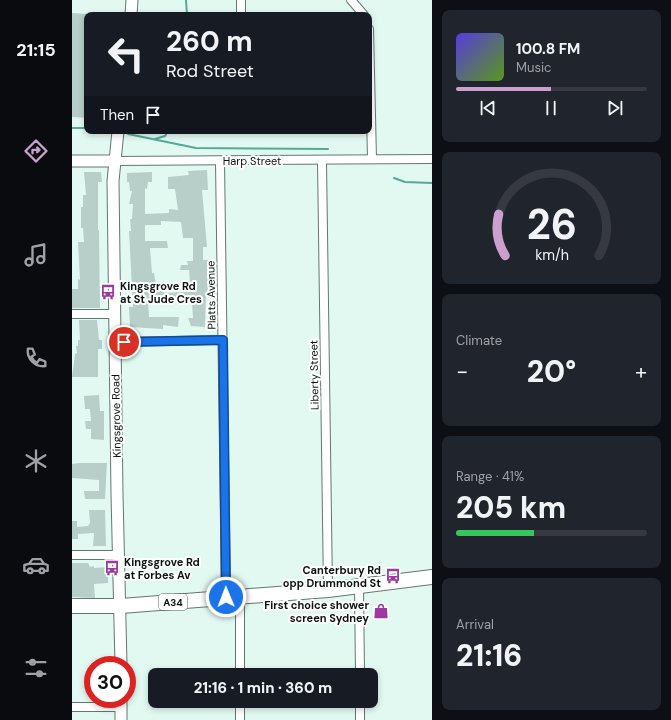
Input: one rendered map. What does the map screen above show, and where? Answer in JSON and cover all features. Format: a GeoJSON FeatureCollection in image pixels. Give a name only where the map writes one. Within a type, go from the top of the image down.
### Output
{"type":"FeatureCollection","features":[{"type":"Feature","properties":{"kind":"highway","name":"A34"},"geometry":{"type":"LineString","coordinates":[[72,606],[120,606],[328,590],[432,577]]}},
{"type":"Feature","properties":{"kind":"main road"},"geometry":{"type":"LineString","coordinates":[[130,12],[132,0]]}},
{"type":"Feature","properties":{"kind":"main road","name":"Kingsgrove Road"},"geometry":{"type":"LineString","coordinates":[[118,134],[115,161],[115,342],[121,656]]}},
{"type":"Feature","properties":{"kind":"main road","name":"Harp Street"},"geometry":{"type":"LineString","coordinates":[[72,161],[115,161]]}},
{"type":"Feature","properties":{"kind":"main road"},"geometry":{"type":"LineString","coordinates":[[121,708],[121,720]]}},
{"type":"Feature","properties":{"kind":"street"},"geometry":{"type":"LineString","coordinates":[[241,0],[241,12]]}},
{"type":"Feature","properties":{"kind":"street"},"geometry":{"type":"LineString","coordinates":[[351,0],[361,12]]}},
{"type":"Feature","properties":{"kind":"street"},"geometry":{"type":"LineString","coordinates":[[371,134],[372,160]]}},
{"type":"Feature","properties":{"kind":"street","name":"Harp Street"},"geometry":{"type":"LineString","coordinates":[[115,161],[322,161],[432,159]]}},
{"type":"Feature","properties":{"kind":"street","name":"Platts Avenue"},"geometry":{"type":"LineString","coordinates":[[220,161],[223,340],[233,597],[239,668]]}},
{"type":"Feature","properties":{"kind":"street","name":"Liberty Street"},"geometry":{"type":"LineString","coordinates":[[322,161],[328,590]]}},
{"type":"Feature","properties":{"kind":"street"},"geometry":{"type":"LineString","coordinates":[[72,314],[115,314]]}},
{"type":"Feature","properties":{"kind":"street"},"geometry":{"type":"LineString","coordinates":[[115,342],[223,340]]}},
{"type":"Feature","properties":{"kind":"street"},"geometry":{"type":"LineString","coordinates":[[72,556],[118,555]]}},
{"type":"Feature","properties":{"kind":"street"},"geometry":{"type":"LineString","coordinates":[[359,587],[360,668]]}},
{"type":"Feature","properties":{"kind":"street"},"geometry":{"type":"LineString","coordinates":[[72,707],[84,706]]}},
{"type":"Feature","properties":{"kind":"street"},"geometry":{"type":"LineString","coordinates":[[240,708],[240,720]]}},
{"type":"Feature","properties":{"kind":"street"},"geometry":{"type":"LineString","coordinates":[[360,708],[360,720]]}},
{"type":"Feature","properties":{"kind":"building"},"geometry":{"type":"Polygon","coordinates":[[[72,13],[84,14],[84,118],[72,117],[72,13]]]}},
{"type":"Feature","properties":{"kind":"building"},"geometry":{"type":"Polygon","coordinates":[[[207,170],[208,190],[202,190],[207,247],[203,247],[203,260],[208,260],[209,270],[209,292],[206,292],[205,327],[191,326],[188,318],[193,318],[192,303],[181,303],[179,298],[179,302],[170,303],[170,301],[148,301],[149,317],[179,317],[178,327],[163,325],[163,329],[130,327],[129,307],[133,307],[129,231],[131,231],[130,219],[132,219],[133,204],[129,204],[132,191],[130,191],[129,182],[127,182],[127,173],[152,172],[152,182],[148,182],[147,189],[145,188],[145,214],[169,213],[169,209],[178,210],[175,189],[168,189],[168,177],[189,175],[188,171],[207,170]],[[161,221],[161,225],[145,225],[145,241],[167,241],[168,248],[150,248],[152,273],[154,273],[156,287],[164,287],[164,293],[185,292],[183,284],[190,284],[189,270],[180,270],[181,265],[188,265],[187,261],[193,261],[193,238],[183,238],[181,222],[161,221]]]}},
{"type":"Feature","properties":{"kind":"building"},"geometry":{"type":"Polygon","coordinates":[[[84,172],[101,172],[102,182],[98,182],[100,308],[72,308],[72,289],[78,289],[78,279],[80,280],[78,242],[84,242],[83,228],[81,228],[81,207],[83,207],[83,195],[86,195],[84,172]]]}},
{"type":"Feature","properties":{"kind":"building"},"geometry":{"type":"Polygon","coordinates":[[[79,320],[97,320],[99,340],[102,340],[102,349],[98,349],[98,377],[72,377],[75,354],[77,353],[76,346],[78,346],[78,340],[80,340],[79,320]]]}},
{"type":"Feature","properties":{"kind":"building"},"geometry":{"type":"Polygon","coordinates":[[[99,395],[100,411],[104,411],[104,440],[91,439],[91,429],[86,429],[85,421],[91,421],[90,409],[85,409],[84,396],[99,395]]]}},
{"type":"Feature","properties":{"kind":"building"},"geometry":{"type":"Polygon","coordinates":[[[107,463],[105,499],[85,499],[84,491],[99,491],[99,480],[72,478],[72,464],[107,463]]]}},
{"type":"Feature","properties":{"kind":"building"},"geometry":{"type":"Polygon","coordinates":[[[89,510],[105,510],[106,546],[93,546],[94,533],[78,534],[78,539],[72,539],[72,521],[77,521],[77,527],[88,526],[90,523],[89,510]]]}},
{"type":"Feature","properties":{"kind":"building"},"geometry":{"type":"Polygon","coordinates":[[[72,563],[88,563],[90,567],[94,566],[94,568],[108,567],[108,583],[94,584],[95,598],[72,597],[72,563]]]}},
{"type":"Feature","properties":{"kind":"waterway"},"geometry":{"type":"LineString","coordinates":[[186,0],[187,12]]}},
{"type":"Feature","properties":{"kind":"waterway"},"geometry":{"type":"LineString","coordinates":[[72,128],[84,128]]}},
{"type":"Feature","properties":{"kind":"waterway"},"geometry":{"type":"LineString","coordinates":[[128,134],[196,148],[328,149]]}},
{"type":"Feature","properties":{"kind":"waterway"},"geometry":{"type":"LineString","coordinates":[[155,139],[165,136],[166,134]]}},
{"type":"Feature","properties":{"kind":"waterway"},"geometry":{"type":"LineString","coordinates":[[394,178],[405,182],[432,183]]}},
{"type":"Feature","properties":{"kind":"place","name":"Kingsgrove Rd at St Jude Cres"},"geometry":{"type":"Point","coordinates":[108,292]}},
{"type":"Feature","properties":{"kind":"place","name":"Kingsgrove Rd at Forbes Av"},"geometry":{"type":"Point","coordinates":[112,568]}},
{"type":"Feature","properties":{"kind":"place","name":"Canterbury Rd opp Drummond St"},"geometry":{"type":"Point","coordinates":[393,576]}},
{"type":"Feature","properties":{"kind":"place","name":"First choice shower screen Sydney"},"geometry":{"type":"Point","coordinates":[381,611]}},
{"type":"Feature","properties":{"kind":"route"},"geometry":{"type":"LineString","coordinates":[[124,342],[223,340],[226,597]]}}]}
